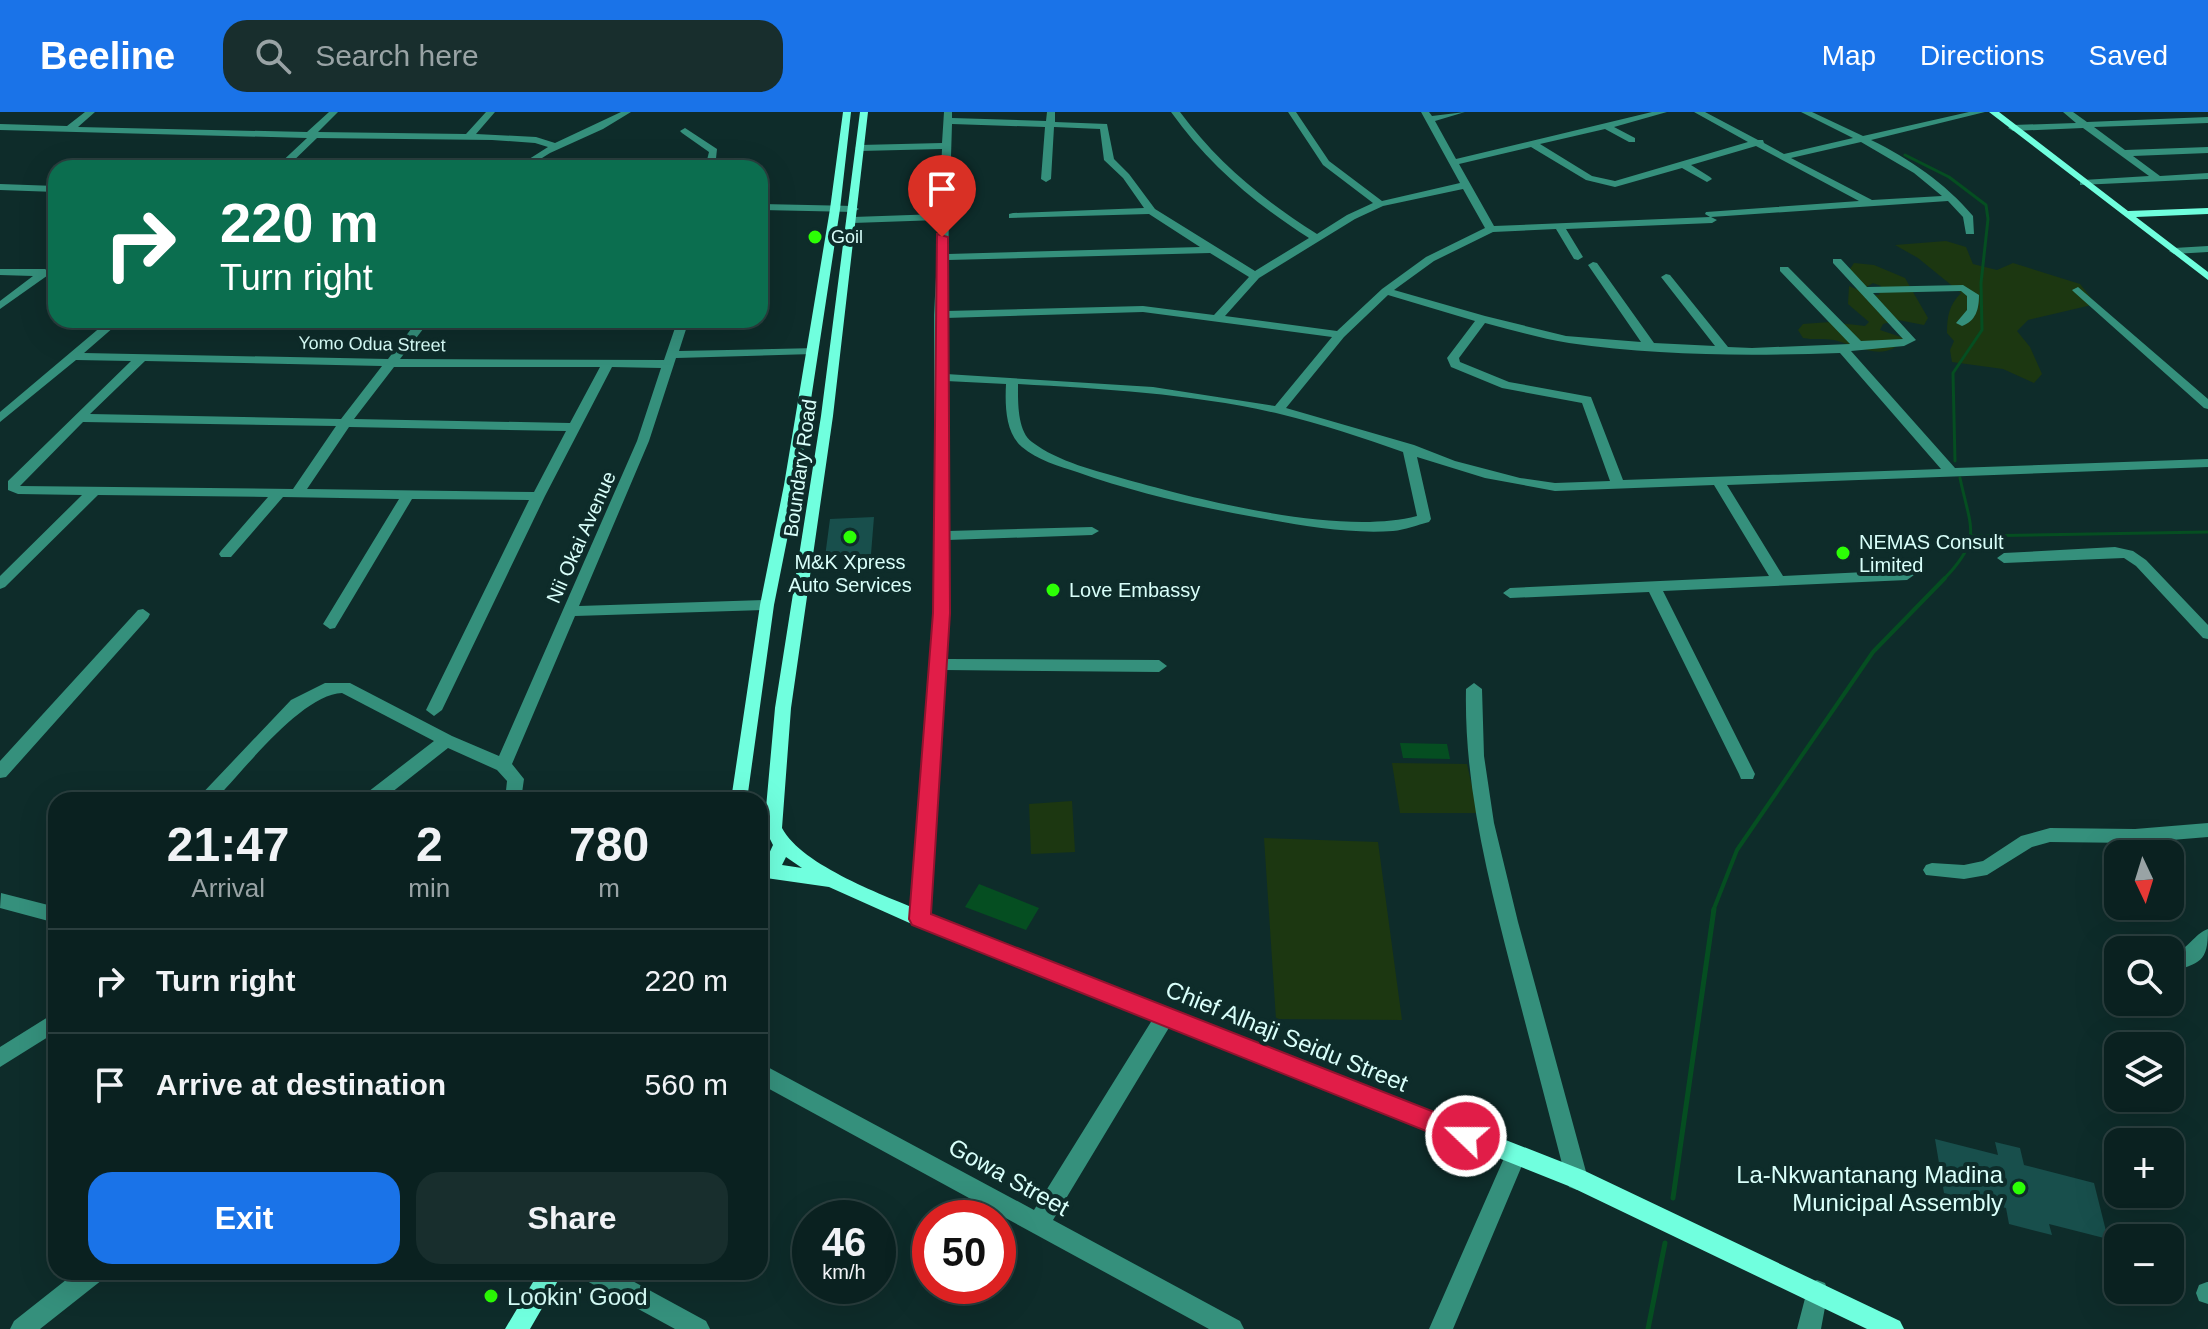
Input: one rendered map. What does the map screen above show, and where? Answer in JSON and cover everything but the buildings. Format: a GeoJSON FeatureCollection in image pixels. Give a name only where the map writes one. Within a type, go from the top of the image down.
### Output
{"type":"FeatureCollection","features":[{"type":"Feature","properties":{"kind":"main road","name":"Boundary Road"},"geometry":{"type":"LineString","coordinates":[[740,792],[767,605],[813,350],[847,112]]}},
{"type":"Feature","properties":{"kind":"main road","name":"Boundary Road"},"geometry":{"type":"LineString","coordinates":[[771,832],[783,708],[854,214],[864,112]]}},
{"type":"Feature","properties":{"kind":"main road"},"geometry":{"type":"LineString","coordinates":[[1993,112],[2208,277]]}},
{"type":"Feature","properties":{"kind":"main road"},"geometry":{"type":"LineString","coordinates":[[2125,214],[2208,211]]}},
{"type":"Feature","properties":{"kind":"main road"},"geometry":{"type":"LineString","coordinates":[[768,865],[780,854],[771,832]]}},
{"type":"Feature","properties":{"kind":"main road","name":"Chief Alhaji Seidu Street"},"geometry":{"type":"LineString","coordinates":[[771,832],[834,881],[920,919],[1577,1179],[1892,1329]]}},
{"type":"Feature","properties":{"kind":"main road","name":"Chief Alhaji Seidu Street"},"geometry":{"type":"LineString","coordinates":[[768,872],[834,881]]}},
{"type":"Feature","properties":{"kind":"main road"},"geometry":{"type":"LineString","coordinates":[[517,1329],[547,1280]]}},
{"type":"Feature","properties":{"kind":"street"},"geometry":{"type":"LineString","coordinates":[[71,128],[91,112]]}},
{"type":"Feature","properties":{"kind":"street"},"geometry":{"type":"LineString","coordinates":[[288,160],[334,112]]}},
{"type":"Feature","properties":{"kind":"street"},"geometry":{"type":"LineString","coordinates":[[468,137],[491,112]]}},
{"type":"Feature","properties":{"kind":"street"},"geometry":{"type":"LineString","coordinates":[[531,160],[552,145],[608,124],[627,112]]}},
{"type":"Feature","properties":{"kind":"street"},"geometry":{"type":"LineString","coordinates":[[1046,179],[1053,125],[1051,112]]}},
{"type":"Feature","properties":{"kind":"street"},"geometry":{"type":"LineString","coordinates":[[1175,112],[1194,140],[1237,185],[1315,237]]}},
{"type":"Feature","properties":{"kind":"street"},"geometry":{"type":"LineString","coordinates":[[1292,112],[1326,163],[1380,204]]}},
{"type":"Feature","properties":{"kind":"street"},"geometry":{"type":"LineString","coordinates":[[1461,112],[1426,116],[1491,229]]}},
{"type":"Feature","properties":{"kind":"street"},"geometry":{"type":"LineString","coordinates":[[1452,163],[1663,112]]}},
{"type":"Feature","properties":{"kind":"street"},"geometry":{"type":"LineString","coordinates":[[1698,112],[1760,142],[1872,204]]}},
{"type":"Feature","properties":{"kind":"street"},"geometry":{"type":"LineString","coordinates":[[1805,112],[1865,139],[1914,168],[1968,216],[1970,232]]}},
{"type":"Feature","properties":{"kind":"street"},"geometry":{"type":"LineString","coordinates":[[1786,156],[1981,112]]}},
{"type":"Feature","properties":{"kind":"street"},"geometry":{"type":"LineString","coordinates":[[2067,112],[2160,180]]}},
{"type":"Feature","properties":{"kind":"street"},"geometry":{"type":"LineString","coordinates":[[920,919],[938,664],[940,315],[947,116],[1104,126],[1109,160],[1126,176],[1151,211],[1255,276]]}},
{"type":"Feature","properties":{"kind":"street"},"geometry":{"type":"LineString","coordinates":[[2013,128],[2208,120]]}},
{"type":"Feature","properties":{"kind":"street"},"geometry":{"type":"LineString","coordinates":[[1606,126],[1632,140]]}},
{"type":"Feature","properties":{"kind":"street"},"geometry":{"type":"LineString","coordinates":[[0,127],[468,137],[527,139],[552,145]]}},
{"type":"Feature","properties":{"kind":"street"},"geometry":{"type":"LineString","coordinates":[[685,131],[714,151],[712,160]]}},
{"type":"Feature","properties":{"kind":"street"},"geometry":{"type":"LineString","coordinates":[[1533,144],[1603,183],[1615,184],[1760,142]]}},
{"type":"Feature","properties":{"kind":"street"},"geometry":{"type":"LineString","coordinates":[[860,148],[945,146]]}},
{"type":"Feature","properties":{"kind":"street"},"geometry":{"type":"LineString","coordinates":[[2124,153],[2208,150]]}},
{"type":"Feature","properties":{"kind":"street"},"geometry":{"type":"LineString","coordinates":[[1683,164],[1707,179]]}},
{"type":"Feature","properties":{"kind":"street"},"geometry":{"type":"LineString","coordinates":[[2083,183],[2208,176]]}},
{"type":"Feature","properties":{"kind":"street"},"geometry":{"type":"LineString","coordinates":[[1218,318],[1255,276],[1315,237],[1380,204],[1466,185]]}},
{"type":"Feature","properties":{"kind":"street"},"geometry":{"type":"LineString","coordinates":[[0,187],[48,189]]}},
{"type":"Feature","properties":{"kind":"street"},"geometry":{"type":"LineString","coordinates":[[1278,410],[1340,335],[1386,291],[1430,259],[1491,229],[1711,217],[1950,198]]}},
{"type":"Feature","properties":{"kind":"street"},"geometry":{"type":"LineString","coordinates":[[768,207],[942,217]]}},
{"type":"Feature","properties":{"kind":"street"},"geometry":{"type":"LineString","coordinates":[[1013,216],[1151,211]]}},
{"type":"Feature","properties":{"kind":"street"},"geometry":{"type":"LineString","coordinates":[[1559,226],[1578,257]]}},
{"type":"Feature","properties":{"kind":"street"},"geometry":{"type":"LineString","coordinates":[[2174,251],[2208,249]]}},
{"type":"Feature","properties":{"kind":"street"},"geometry":{"type":"LineString","coordinates":[[941,257],[1212,250]]}},
{"type":"Feature","properties":{"kind":"street"},"geometry":{"type":"LineString","coordinates":[[1386,291],[1566,339],[1725,351],[1843,349],[1910,340],[1837,261]]}},
{"type":"Feature","properties":{"kind":"street"},"geometry":{"type":"LineString","coordinates":[[1593,265],[1650,346]]}},
{"type":"Feature","properties":{"kind":"street"},"geometry":{"type":"LineString","coordinates":[[1784,269],[1858,345]]}},
{"type":"Feature","properties":{"kind":"street"},"geometry":{"type":"LineString","coordinates":[[0,272],[48,272]]}},
{"type":"Feature","properties":{"kind":"street"},"geometry":{"type":"LineString","coordinates":[[0,306],[48,273]]}},
{"type":"Feature","properties":{"kind":"street"},"geometry":{"type":"LineString","coordinates":[[1666,277],[1725,351]]}},
{"type":"Feature","properties":{"kind":"street"},"geometry":{"type":"LineString","coordinates":[[1864,290],[1968,289],[1973,295],[1973,310],[1962,323]]}},
{"type":"Feature","properties":{"kind":"street"},"geometry":{"type":"LineString","coordinates":[[2078,290],[2208,405]]}},
{"type":"Feature","properties":{"kind":"street"},"geometry":{"type":"LineString","coordinates":[[940,315],[1143,309],[1340,335]]}},
{"type":"Feature","properties":{"kind":"street"},"geometry":{"type":"LineString","coordinates":[[1482,319],[1453,358],[1455,364],[1506,385],[1587,400],[1618,486]]}},
{"type":"Feature","properties":{"kind":"street"},"geometry":{"type":"LineString","coordinates":[[0,418],[107,328]]}},
{"type":"Feature","properties":{"kind":"street"},"geometry":{"type":"LineString","coordinates":[[298,492],[344,424],[418,328]]}},
{"type":"Feature","properties":{"kind":"street","name":"Nii Okai Avenue"},"geometry":{"type":"LineString","coordinates":[[503,765],[638,453],[681,328]]}},
{"type":"Feature","properties":{"kind":"street"},"geometry":{"type":"LineString","coordinates":[[1843,349],[1952,473]]}},
{"type":"Feature","properties":{"kind":"street","name":"Yomo Odua Street"},"geometry":{"type":"LineString","coordinates":[[74,356],[608,364],[813,350]]}},
{"type":"Feature","properties":{"kind":"street"},"geometry":{"type":"LineString","coordinates":[[142,357],[13,487],[18,490],[538,496]]}},
{"type":"Feature","properties":{"kind":"street"},"geometry":{"type":"LineString","coordinates":[[434,710],[538,496],[608,364]]}},
{"type":"Feature","properties":{"kind":"street"},"geometry":{"type":"LineString","coordinates":[[940,377],[1101,385],[1278,410],[1521,483],[1555,487],[2208,463]]}},
{"type":"Feature","properties":{"kind":"street"},"geometry":{"type":"LineString","coordinates":[[1012,381],[1016,421],[1022,439],[1053,461],[1130,486],[1338,526],[1385,528],[1424,519],[1409,448]]}},
{"type":"Feature","properties":{"kind":"street"},"geometry":{"type":"LineString","coordinates":[[80,418],[575,427]]}},
{"type":"Feature","properties":{"kind":"street"},"geometry":{"type":"LineString","coordinates":[[1719,483],[1780,582]]}},
{"type":"Feature","properties":{"kind":"street"},"geometry":{"type":"LineString","coordinates":[[0,584],[94,491]]}},
{"type":"Feature","properties":{"kind":"street"},"geometry":{"type":"LineString","coordinates":[[226,554],[280,492]]}},
{"type":"Feature","properties":{"kind":"street"},"geometry":{"type":"LineString","coordinates":[[330,624],[408,494]]}},
{"type":"Feature","properties":{"kind":"street"},"geometry":{"type":"LineString","coordinates":[[940,536],[1092,531]]}},
{"type":"Feature","properties":{"kind":"street"},"geometry":{"type":"LineString","coordinates":[[2004,558],[2128,554],[2141,563],[2208,634]]}},
{"type":"Feature","properties":{"kind":"street"},"geometry":{"type":"LineString","coordinates":[[1510,593],[1655,589],[1907,575]]}},
{"type":"Feature","properties":{"kind":"street"},"geometry":{"type":"LineString","coordinates":[[1655,589],[1747,774]]}},
{"type":"Feature","properties":{"kind":"street"},"geometry":{"type":"LineString","coordinates":[[570,611],[767,605]]}},
{"type":"Feature","properties":{"kind":"street"},"geometry":{"type":"LineString","coordinates":[[0,772],[143,614]]}},
{"type":"Feature","properties":{"kind":"street"},"geometry":{"type":"LineString","coordinates":[[938,664],[1159,666]]}},
{"type":"Feature","properties":{"kind":"street"},"geometry":{"type":"LineString","coordinates":[[212,792],[297,704],[315,691],[330,686],[344,687],[446,740],[503,765],[516,779],[514,792]]}},
{"type":"Feature","properties":{"kind":"street"},"geometry":{"type":"LineString","coordinates":[[1474,689],[1472,725],[1496,875],[1577,1179]]}},
{"type":"Feature","properties":{"kind":"street"},"geometry":{"type":"LineString","coordinates":[[380,792],[446,740]]}},
{"type":"Feature","properties":{"kind":"street"},"geometry":{"type":"LineString","coordinates":[[1932,870],[1964,872],[1987,868],[2027,841],[2050,835],[2135,836],[2208,830]]}},
{"type":"Feature","properties":{"kind":"street"},"geometry":{"type":"LineString","coordinates":[[1,901],[48,913]]}},
{"type":"Feature","properties":{"kind":"street"},"geometry":{"type":"LineString","coordinates":[[2184,959],[2192,956],[2208,937]]}},
{"type":"Feature","properties":{"kind":"street"},"geometry":{"type":"LineString","coordinates":[[1039,1223],[1166,1015]]}},
{"type":"Feature","properties":{"kind":"street"},"geometry":{"type":"LineString","coordinates":[[0,1058],[48,1026]]}},
{"type":"Feature","properties":{"kind":"street","name":"Gowa Street"},"geometry":{"type":"LineString","coordinates":[[768,1077],[1232,1329]]}},
{"type":"Feature","properties":{"kind":"street"},"geometry":{"type":"LineString","coordinates":[[1441,1329],[1515,1156]]}},
{"type":"Feature","properties":{"kind":"street"},"geometry":{"type":"LineString","coordinates":[[22,1329],[84,1280]]}},
{"type":"Feature","properties":{"kind":"street"},"geometry":{"type":"LineString","coordinates":[[608,1280],[698,1329]]}},
{"type":"Feature","properties":{"kind":"street"},"geometry":{"type":"LineString","coordinates":[[1809,1329],[1817,1291]]}},
{"type":"Feature","properties":{"kind":"shaded area"},"geometry":{"type":"Polygon","coordinates":[[[1946,241],[1966,247],[1973,264],[1997,270],[2013,263],[2080,284],[2096,304],[2028,320],[2017,331],[2030,347],[2042,374],[2034,383],[2003,369],[1952,362],[1950,350],[1954,341],[1947,333],[1948,321],[1951,306],[1961,293],[1918,258],[1895,245],[1946,241]]]}},
{"type":"Feature","properties":{"kind":"shaded area"},"geometry":{"type":"Polygon","coordinates":[[[1854,263],[1874,265],[1905,278],[1928,318],[1924,325],[1898,320],[1883,324],[1880,330],[1904,338],[1889,350],[1871,351],[1834,340],[1803,338],[1798,330],[1803,324],[1830,322],[1865,326],[1869,322],[1848,304],[1849,286],[1879,295],[1881,286],[1873,283],[1865,288],[1850,269],[1854,263]]]}},
{"type":"Feature","properties":{"kind":"shaded area"},"geometry":{"type":"Polygon","coordinates":[[[1400,743],[1447,744],[1450,759],[1403,758],[1400,743]]]}},
{"type":"Feature","properties":{"kind":"shaded area"},"geometry":{"type":"Polygon","coordinates":[[[1392,763],[1467,764],[1478,813],[1400,813],[1392,763]]]}},
{"type":"Feature","properties":{"kind":"shaded area"},"geometry":{"type":"Polygon","coordinates":[[[1072,801],[1075,852],[1031,854],[1029,804],[1072,801]]]}},
{"type":"Feature","properties":{"kind":"shaded area"},"geometry":{"type":"Polygon","coordinates":[[[1264,838],[1378,842],[1402,1020],[1276,1019],[1264,838]]]}},
{"type":"Feature","properties":{"kind":"shaded area"},"geometry":{"type":"Polygon","coordinates":[[[979,884],[1039,908],[1026,930],[965,907],[979,884]]]}},
{"type":"Feature","properties":{"kind":"waterway"},"geometry":{"type":"LineString","coordinates":[[1905,155],[1949,177],[1986,205],[1988,219],[1981,283],[1982,330],[1953,373],[1955,461]]}},
{"type":"Feature","properties":{"kind":"waterway"},"geometry":{"type":"LineString","coordinates":[[1943,580],[1964,554],[1971,533],[1960,478]]}},
{"type":"Feature","properties":{"kind":"waterway"},"geometry":{"type":"LineString","coordinates":[[1972,536],[2208,532]]}},
{"type":"Feature","properties":{"kind":"waterway"},"geometry":{"type":"LineString","coordinates":[[1713,911],[1737,850],[1873,652],[1945,578]]}},
{"type":"Feature","properties":{"kind":"waterway"},"geometry":{"type":"LineString","coordinates":[[1673,1198],[1714,909]]}},
{"type":"Feature","properties":{"kind":"waterway"},"geometry":{"type":"LineString","coordinates":[[1648,1329],[1665,1243]]}},
{"type":"Feature","properties":{"kind":"place","name":"Goil"},"geometry":{"type":"Point","coordinates":[815,237]}},
{"type":"Feature","properties":{"kind":"place","name":"M&K Xpress Auto Services"},"geometry":{"type":"Point","coordinates":[850,537]}},
{"type":"Feature","properties":{"kind":"place","name":"NEMAS Consult Limited"},"geometry":{"type":"Point","coordinates":[1843,553]}},
{"type":"Feature","properties":{"kind":"place","name":"Love Embassy"},"geometry":{"type":"Point","coordinates":[1053,590]}},
{"type":"Feature","properties":{"kind":"place","name":"La-Nkwantanang Madina Municipal Assembly"},"geometry":{"type":"Point","coordinates":[2019,1188]}},
{"type":"Feature","properties":{"kind":"place","name":"Lookin' Good"},"geometry":{"type":"Point","coordinates":[491,1296]}},
{"type":"Feature","properties":{"kind":"route"},"geometry":{"type":"LineString","coordinates":[[942,237],[941,613],[920,919],[1466,1136]]}}]}
